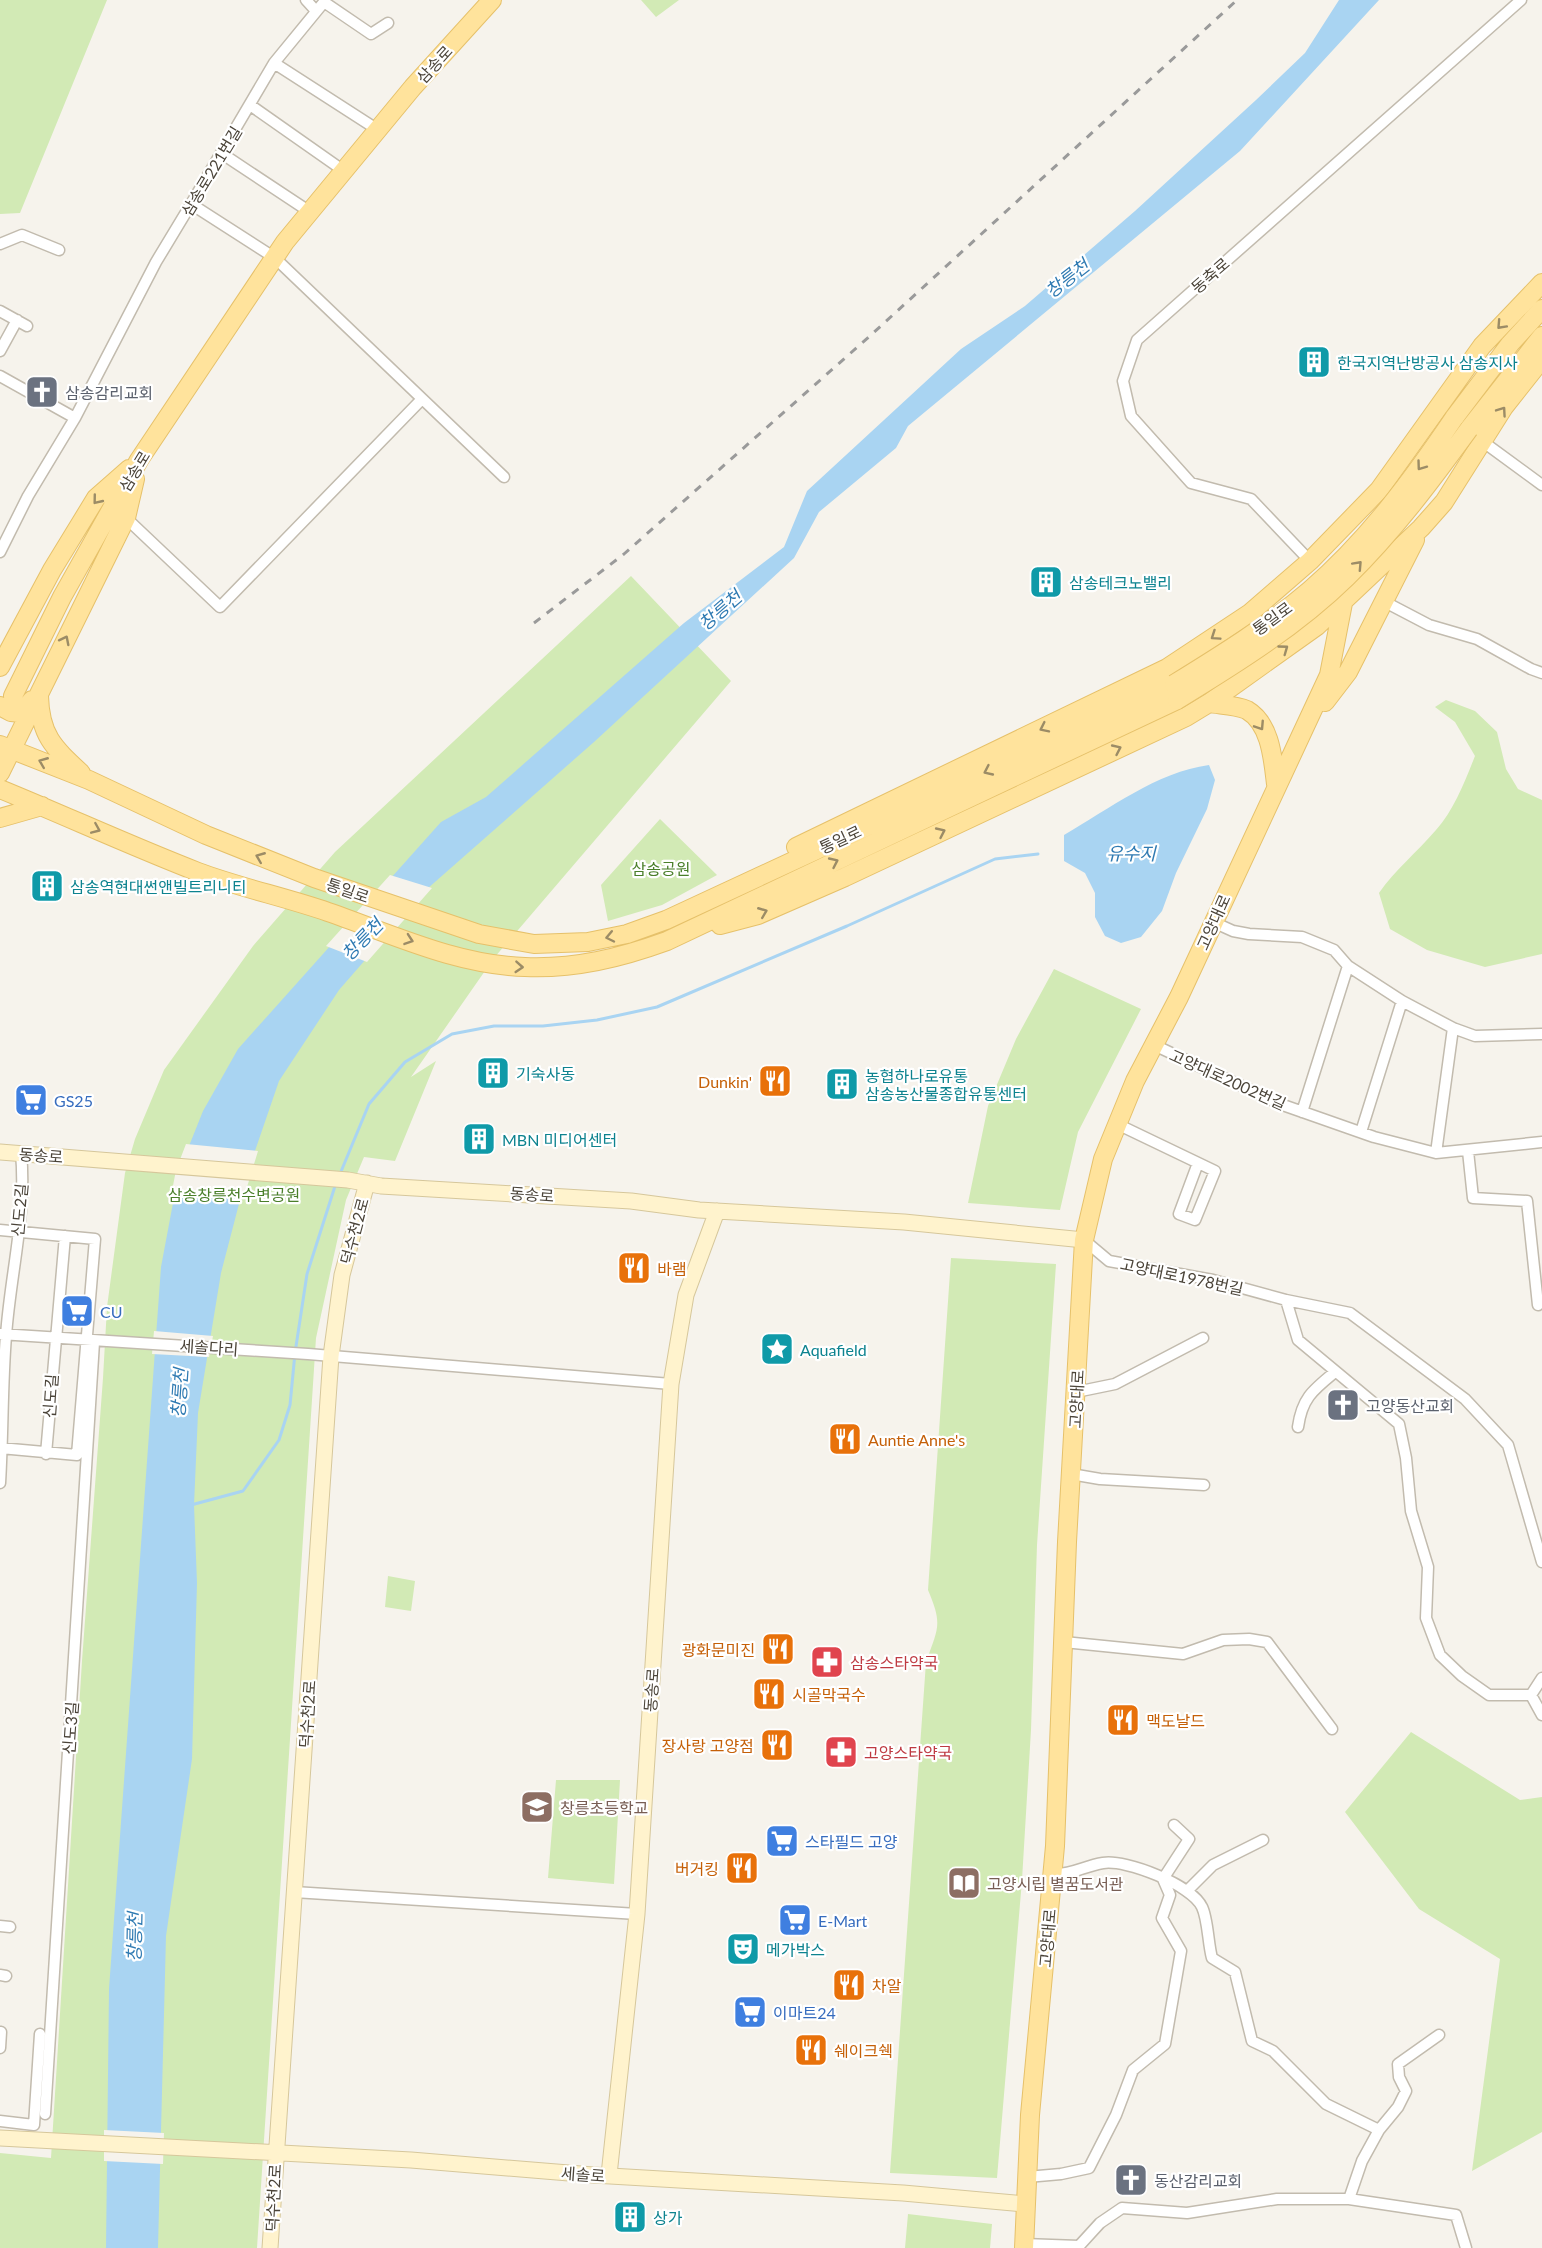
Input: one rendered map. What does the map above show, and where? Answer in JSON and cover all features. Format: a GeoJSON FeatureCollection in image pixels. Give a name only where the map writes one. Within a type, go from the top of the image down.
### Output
{"type":"FeatureCollection","features":[{"type":"Feature","properties":{"kind":"main road","name":"삼송로"},"geometry":{"type":"LineString","coordinates":[[7,701],[139,460],[275,258],[378,130],[492,0]]}},
{"type":"Feature","properties":{"kind":"main road"},"geometry":{"type":"LineString","coordinates":[[666,920],[824,832],[1167,668],[1250,613],[1310,561],[1379,490],[1482,346],[1542,283]]}},
{"type":"Feature","properties":{"kind":"main road","name":"통일로"},"geometry":{"type":"LineString","coordinates":[[0,789],[199,872],[260,893],[295,900],[461,959],[516,967],[560,968],[631,954],[667,941],[1175,692],[1278,616],[1311,589],[1356,546],[1421,467],[1488,372],[1542,309]]}},
{"type":"Feature","properties":{"kind":"main road","name":"통일로"},"geometry":{"type":"LineString","coordinates":[[6,747],[89,780],[206,836],[314,878],[479,934],[534,944],[588,942],[627,934],[666,920],[1229,668],[1287,627],[1346,578],[1413,505],[1498,390],[1542,336]]}},
{"type":"Feature","properties":{"kind":"main road"},"geometry":{"type":"LineString","coordinates":[[667,941],[758,915],[845,878],[1186,717],[1209,703],[1317,626],[1421,528],[1448,497],[1482,441],[1542,359]]}},
{"type":"Feature","properties":{"kind":"main road"},"geometry":{"type":"LineString","coordinates":[[0,772],[6,747],[38,692],[126,518],[139,460]]}},
{"type":"Feature","properties":{"kind":"main road"},"geometry":{"type":"LineString","coordinates":[[3,658],[52,570],[96,498],[139,460]]}},
{"type":"Feature","properties":{"kind":"main road"},"geometry":{"type":"LineString","coordinates":[[1396,467],[1400,484],[1409,495],[1426,502],[1448,497]]}},
{"type":"Feature","properties":{"kind":"main road"},"geometry":{"type":"LineString","coordinates":[[1309,722],[1348,672],[1421,528]]}},
{"type":"Feature","properties":{"kind":"main road"},"geometry":{"type":"LineString","coordinates":[[1310,561],[1343,603]]}},
{"type":"Feature","properties":{"kind":"main road","name":"고양대로"},"geometry":{"type":"LineString","coordinates":[[1024,2246],[1027,2177],[1053,1874],[1084,1240],[1103,1159],[1117,1124],[1276,784],[1309,722],[1329,675],[1343,603]]}},
{"type":"Feature","properties":{"kind":"main road"},"geometry":{"type":"LineString","coordinates":[[7,701],[11,712],[21,713],[38,692]]}},
{"type":"Feature","properties":{"kind":"main road"},"geometry":{"type":"LineString","coordinates":[[38,692],[39,716],[44,732],[58,751],[89,780]]}},
{"type":"Feature","properties":{"kind":"main road"},"geometry":{"type":"LineString","coordinates":[[1209,703],[1246,710],[1253,716],[1273,751],[1276,784]]}},
{"type":"Feature","properties":{"kind":"main road"},"geometry":{"type":"LineString","coordinates":[[0,818],[42,806]]}},
{"type":"Feature","properties":{"kind":"street"},"geometry":{"type":"LineString","coordinates":[[306,0],[316,11],[324,2],[371,34],[388,23]]}},
{"type":"Feature","properties":{"kind":"street","name":"동축로"},"geometry":{"type":"LineString","coordinates":[[1310,561],[1251,499],[1191,483],[1131,416],[1123,381],[1137,340],[1521,0]]}},
{"type":"Feature","properties":{"kind":"street","name":"삼송로221번길"},"geometry":{"type":"LineString","coordinates":[[0,552],[28,496],[75,418],[156,262],[274,63],[316,11]]}},
{"type":"Feature","properties":{"kind":"street"},"geometry":{"type":"LineString","coordinates":[[274,63],[378,130]]}},
{"type":"Feature","properties":{"kind":"street"},"geometry":{"type":"LineString","coordinates":[[250,105],[344,171]]}},
{"type":"Feature","properties":{"kind":"street"},"geometry":{"type":"LineString","coordinates":[[221,153],[310,212]]}},
{"type":"Feature","properties":{"kind":"street"},"geometry":{"type":"LineString","coordinates":[[191,204],[275,258],[504,477]]}},
{"type":"Feature","properties":{"kind":"street"},"geometry":{"type":"LineString","coordinates":[[0,244],[22,235],[59,250]]}},
{"type":"Feature","properties":{"kind":"street"},"geometry":{"type":"LineString","coordinates":[[0,310],[22,323],[0,351]]}},
{"type":"Feature","properties":{"kind":"street"},"geometry":{"type":"LineString","coordinates":[[0,376],[75,418]]}},
{"type":"Feature","properties":{"kind":"street"},"geometry":{"type":"LineString","coordinates":[[126,518],[220,607],[422,399]]}},
{"type":"Feature","properties":{"kind":"street"},"geometry":{"type":"LineString","coordinates":[[1482,441],[1542,485]]}},
{"type":"Feature","properties":{"kind":"street"},"geometry":{"type":"LineString","coordinates":[[1385,602],[1429,625],[1477,639],[1542,673]]}},
{"type":"Feature","properties":{"kind":"street"},"geometry":{"type":"LineString","coordinates":[[1213,922],[1233,931],[1249,934],[1302,937],[1334,950],[1348,966],[1402,1001],[1453,1028],[1475,1036],[1542,1034]]}},
{"type":"Feature","properties":{"kind":"street","name":"고양대로2002번길"},"geometry":{"type":"LineString","coordinates":[[1302,1112],[1348,966]]}},
{"type":"Feature","properties":{"kind":"street"},"geometry":{"type":"LineString","coordinates":[[1361,1132],[1402,1001]]}},
{"type":"Feature","properties":{"kind":"street"},"geometry":{"type":"LineString","coordinates":[[1436,1153],[1453,1028]]}},
{"type":"Feature","properties":{"kind":"street","name":"고양대로2002번길"},"geometry":{"type":"LineString","coordinates":[[1154,1045],[1302,1112],[1361,1132],[1436,1153],[1542,1142]]}},
{"type":"Feature","properties":{"kind":"street"},"geometry":{"type":"LineString","coordinates":[[1117,1124],[1215,1171],[1195,1220],[1179,1214],[1197,1163]]}},
{"type":"Feature","properties":{"kind":"street"},"geometry":{"type":"LineString","coordinates":[[1468,1151],[1473,1198],[1527,1201],[1538,1305]]}},
{"type":"Feature","properties":{"kind":"street","name":"동송로"},"geometry":{"type":"LineString","coordinates":[[0,1152],[367,1183],[620,1200],[717,1211],[904,1222],[1084,1240]]}},
{"type":"Feature","properties":{"kind":"street","name":"신도2길"},"geometry":{"type":"LineString","coordinates":[[0,1483],[3,1335],[18,1232],[21,1153]]}},
{"type":"Feature","properties":{"kind":"street","name":"덕수천2로"},"geometry":{"type":"LineString","coordinates":[[270,2248],[331,1356],[342,1275],[367,1183]]}},
{"type":"Feature","properties":{"kind":"street","name":"동송로"},"geometry":{"type":"LineString","coordinates":[[609,2175],[637,1914],[671,1384],[686,1295],[717,1211]]}},
{"type":"Feature","properties":{"kind":"street"},"geometry":{"type":"LineString","coordinates":[[0,1230],[64,1236]]}},
{"type":"Feature","properties":{"kind":"street","name":"신도3길"},"geometry":{"type":"LineString","coordinates":[[45,2114],[95,1239],[64,1236]]}},
{"type":"Feature","properties":{"kind":"street","name":"신도길"},"geometry":{"type":"LineString","coordinates":[[46,1454],[64,1236]]}},
{"type":"Feature","properties":{"kind":"street","name":"고양대로1978번길"},"geometry":{"type":"LineString","coordinates":[[1084,1240],[1109,1261],[1213,1280],[1287,1300],[1350,1313],[1465,1399],[1508,1445],[1542,1562]]}},
{"type":"Feature","properties":{"kind":"street"},"geometry":{"type":"LineString","coordinates":[[1287,1300],[1298,1340],[1399,1424],[1406,1458],[1411,1511],[1428,1567],[1426,1618],[1440,1655],[1462,1676],[1489,1695],[1531,1695]]}},
{"type":"Feature","properties":{"kind":"street"},"geometry":{"type":"LineString","coordinates":[[3,1335],[90,1342]]}},
{"type":"Feature","properties":{"kind":"street"},"geometry":{"type":"LineString","coordinates":[[1076,1392],[1115,1384],[1203,1338]]}},
{"type":"Feature","properties":{"kind":"street","name":"세솔다리"},"geometry":{"type":"LineString","coordinates":[[90,1342],[111,1340],[308,1354],[671,1384]]}},
{"type":"Feature","properties":{"kind":"street","name":"신도3길"},"geometry":{"type":"LineString","coordinates":[[46,1454],[77,1455],[90,1342]]}},
{"type":"Feature","properties":{"kind":"street"},"geometry":{"type":"LineString","coordinates":[[1298,1427],[1300,1413],[1309,1393],[1335,1372]]}},
{"type":"Feature","properties":{"kind":"street"},"geometry":{"type":"LineString","coordinates":[[1,1448],[46,1454]]}},
{"type":"Feature","properties":{"kind":"street"},"geometry":{"type":"LineString","coordinates":[[1071,1474],[1100,1479],[1204,1485]]}},
{"type":"Feature","properties":{"kind":"street"},"geometry":{"type":"LineString","coordinates":[[1064,1642],[1183,1654],[1223,1640],[1249,1639],[1267,1642],[1332,1730]]}},
{"type":"Feature","properties":{"kind":"street"},"geometry":{"type":"LineString","coordinates":[[1531,1695],[1542,1678]]}},
{"type":"Feature","properties":{"kind":"street"},"geometry":{"type":"LineString","coordinates":[[1531,1695],[1542,1715]]}},
{"type":"Feature","properties":{"kind":"street"},"geometry":{"type":"LineString","coordinates":[[1163,1879],[1189,1839],[1174,1825]]}},
{"type":"Feature","properties":{"kind":"street"},"geometry":{"type":"LineString","coordinates":[[1188,1890],[1213,1865],[1263,1840]]}},
{"type":"Feature","properties":{"kind":"street"},"geometry":{"type":"LineString","coordinates":[[1053,1874],[1068,1875],[1104,1863],[1136,1867],[1188,1890],[1202,1907],[1212,1958],[1235,1972],[1252,2040],[1273,2051],[1326,2104],[1379,2130]]}},
{"type":"Feature","properties":{"kind":"street"},"geometry":{"type":"LineString","coordinates":[[1027,2177],[1061,2174],[1089,2168],[1116,2115],[1133,2070],[1165,2044],[1181,1951],[1162,1918],[1170,1895],[1163,1879]]}},
{"type":"Feature","properties":{"kind":"street"},"geometry":{"type":"LineString","coordinates":[[294,1892],[637,1914]]}},
{"type":"Feature","properties":{"kind":"street"},"geometry":{"type":"LineString","coordinates":[[0,2048],[1,2032]]}},
{"type":"Feature","properties":{"kind":"street"},"geometry":{"type":"LineString","coordinates":[[0,2121],[34,2125],[40,2034]]}},
{"type":"Feature","properties":{"kind":"street"},"geometry":{"type":"LineString","coordinates":[[1349,2199],[1362,2161],[1379,2130],[1398,2107],[1406,2091],[1400,2078],[1398,2064],[1439,2035]]}},
{"type":"Feature","properties":{"kind":"street","name":"세솔로"},"geometry":{"type":"LineString","coordinates":[[0,2138],[232,2149],[609,2175],[809,2186],[1025,2204]]}},
{"type":"Feature","properties":{"kind":"street"},"geometry":{"type":"LineString","coordinates":[[1024,2246],[1079,2246],[1100,2223],[1122,2208],[1187,2213],[1277,2199],[1349,2199],[1456,2215],[1466,2248]]}},
{"type":"Feature","properties":{"kind":"green space"},"geometry":{"type":"Polygon","coordinates":[[[0,0],[107,0],[20,213],[0,214],[0,0]]]}},
{"type":"Feature","properties":{"kind":"green space"},"geometry":{"type":"Polygon","coordinates":[[[641,0],[679,0],[656,17],[641,0]]]}},
{"type":"Feature","properties":{"kind":"green space","name":"삼송창릉천수변공원"},"geometry":{"type":"Polygon","coordinates":[[[631,576],[731,681],[494,958],[411,1077],[436,1061],[395,1161],[364,1157],[346,1200],[316,1338],[257,2248],[0,2248],[0,2153],[51,2158],[107,1307],[125,1173],[135,1139],[164,1070],[253,946],[335,852],[631,576]]]}},
{"type":"Feature","properties":{"kind":"green space"},"geometry":{"type":"Polygon","coordinates":[[[1446,700],[1475,711],[1497,732],[1506,769],[1518,789],[1542,800],[1542,954],[1485,967],[1427,950],[1390,929],[1379,893],[1448,814],[1475,756],[1455,722],[1435,707],[1446,700]]]}},
{"type":"Feature","properties":{"kind":"green space","name":"삼송공원"},"geometry":{"type":"Polygon","coordinates":[[[660,819],[717,875],[662,905],[608,921],[601,885],[660,819]]]}},
{"type":"Feature","properties":{"kind":"green space"},"geometry":{"type":"Polygon","coordinates":[[[1054,969],[1141,1009],[1078,1132],[1060,1210],[968,1203],[988,1106],[1016,1039],[1054,969]]]}},
{"type":"Feature","properties":{"kind":"green space"},"geometry":{"type":"Polygon","coordinates":[[[951,1258],[1056,1264],[1037,1545],[1031,1730],[1022,1880],[997,2178],[890,2173],[926,1662],[937,1626],[936,1611],[928,1590],[951,1258]]]}},
{"type":"Feature","properties":{"kind":"green space"},"geometry":{"type":"Polygon","coordinates":[[[388,1576],[415,1581],[411,1611],[385,1607],[388,1576]]]}},
{"type":"Feature","properties":{"kind":"green space"},"geometry":{"type":"Polygon","coordinates":[[[1411,1732],[1520,1800],[1542,1797],[1542,2132],[1472,2171],[1500,1959],[1419,1909],[1345,1812],[1411,1732]]]}},
{"type":"Feature","properties":{"kind":"green space"},"geometry":{"type":"Polygon","coordinates":[[[556,1780],[620,1780],[614,1884],[548,1878],[556,1780]]]}},
{"type":"Feature","properties":{"kind":"green space"},"geometry":{"type":"Polygon","coordinates":[[[908,2214],[992,2224],[990,2248],[905,2248],[908,2214]]]}},
{"type":"Feature","properties":{"kind":"water","name":"창릉천"},"geometry":{"type":"Polygon","coordinates":[[[1339,0],[1379,0],[1240,151],[908,426],[896,448],[819,512],[794,558],[594,742],[427,889],[339,990],[279,1081],[246,1177],[221,1273],[198,1413],[194,1505],[197,1583],[192,1759],[166,1936],[158,2248],[106,2248],[109,1989],[161,1267],[179,1171],[203,1111],[238,1049],[441,822],[486,797],[684,623],[784,547],[807,491],[961,349],[1025,306],[1135,211],[1256,100],[1305,53],[1339,0]]]}},
{"type":"Feature","properties":{"kind":"water","name":"유수지"},"geometry":{"type":"Polygon","coordinates":[[[1209,765],[1215,780],[1207,809],[1176,873],[1162,911],[1141,937],[1121,943],[1105,936],[1095,917],[1095,893],[1085,873],[1064,861],[1064,835],[1152,783],[1190,769],[1209,765]]]}},
{"type":"Feature","properties":{"kind":"pier"},"geometry":{"type":"Polygon","coordinates":[[[390,875],[432,888],[367,962],[326,946],[390,875]]]}},
{"type":"Feature","properties":{"kind":"pier"},"geometry":{"type":"Polygon","coordinates":[[[186,1144],[258,1151],[244,1197],[172,1191],[176,1170],[186,1144]]]}},
{"type":"Feature","properties":{"kind":"pier"},"geometry":{"type":"Polygon","coordinates":[[[154,1331],[213,1336],[209,1357],[152,1354],[154,1331]]]}},
{"type":"Feature","properties":{"kind":"pier"},"geometry":{"type":"Polygon","coordinates":[[[104,2130],[164,2133],[163,2164],[104,2161],[104,2130]]]}},
{"type":"Feature","properties":{"kind":"waterway"},"geometry":{"type":"LineString","coordinates":[[340,1174],[369,1104],[405,1062],[452,1034],[494,1026],[543,1026],[597,1020],[657,1007],[847,926],[995,859],[1038,854]]}},
{"type":"Feature","properties":{"kind":"waterway"},"geometry":{"type":"LineString","coordinates":[[191,1505],[243,1491],[279,1440],[290,1405],[307,1274],[336,1183]]}},
{"type":"Feature","properties":{"kind":"railway"},"geometry":{"type":"LineString","coordinates":[[534,623],[624,554],[871,335],[1237,0]]}},
{"type":"Feature","properties":{"kind":"place","name":"한국지역난방공사 삼송지사"},"geometry":{"type":"Point","coordinates":[1314,362]}},
{"type":"Feature","properties":{"kind":"place","name":"삼송감리교회"},"geometry":{"type":"Point","coordinates":[42,392]}},
{"type":"Feature","properties":{"kind":"place","name":"삼송테크노밸리"},"geometry":{"type":"Point","coordinates":[1046,582]}},
{"type":"Feature","properties":{"kind":"place","name":"삼송역현대썬앤빌트리니티"},"geometry":{"type":"Point","coordinates":[47,886]}},
{"type":"Feature","properties":{"kind":"place","name":"기숙사동"},"geometry":{"type":"Point","coordinates":[493,1073]}},
{"type":"Feature","properties":{"kind":"place","name":"Dunkin'"},"geometry":{"type":"Point","coordinates":[775,1081]}},
{"type":"Feature","properties":{"kind":"place","name":"농협하나로유통 삼송농산물종합유통센터"},"geometry":{"type":"Point","coordinates":[842,1084]}},
{"type":"Feature","properties":{"kind":"place","name":"GS25"},"geometry":{"type":"Point","coordinates":[31,1100]}},
{"type":"Feature","properties":{"kind":"place","name":"MBN 미디어센터"},"geometry":{"type":"Point","coordinates":[479,1139]}},
{"type":"Feature","properties":{"kind":"place","name":"바램"},"geometry":{"type":"Point","coordinates":[634,1268]}},
{"type":"Feature","properties":{"kind":"place","name":"CU"},"geometry":{"type":"Point","coordinates":[77,1311]}},
{"type":"Feature","properties":{"kind":"place","name":"Aquafield"},"geometry":{"type":"Point","coordinates":[777,1349]}},
{"type":"Feature","properties":{"kind":"place","name":"고양동산교회"},"geometry":{"type":"Point","coordinates":[1343,1405]}},
{"type":"Feature","properties":{"kind":"place","name":"Auntie Anne's"},"geometry":{"type":"Point","coordinates":[845,1439]}},
{"type":"Feature","properties":{"kind":"place","name":"광화문미진"},"geometry":{"type":"Point","coordinates":[778,1649]}},
{"type":"Feature","properties":{"kind":"place","name":"삼송스타약국"},"geometry":{"type":"Point","coordinates":[827,1662]}},
{"type":"Feature","properties":{"kind":"place","name":"시골막국수"},"geometry":{"type":"Point","coordinates":[769,1694]}},
{"type":"Feature","properties":{"kind":"place","name":"맥도날드"},"geometry":{"type":"Point","coordinates":[1123,1720]}},
{"type":"Feature","properties":{"kind":"place","name":"장사랑 고양점"},"geometry":{"type":"Point","coordinates":[777,1745]}},
{"type":"Feature","properties":{"kind":"place","name":"고양스타약국"},"geometry":{"type":"Point","coordinates":[841,1752]}},
{"type":"Feature","properties":{"kind":"place","name":"창릉초등학교"},"geometry":{"type":"Point","coordinates":[537,1807]}},
{"type":"Feature","properties":{"kind":"place","name":"스타필드 고양"},"geometry":{"type":"Point","coordinates":[782,1841]}},
{"type":"Feature","properties":{"kind":"place","name":"버거킹"},"geometry":{"type":"Point","coordinates":[742,1868]}},
{"type":"Feature","properties":{"kind":"place","name":"고양시립 별꿈도서관"},"geometry":{"type":"Point","coordinates":[964,1883]}},
{"type":"Feature","properties":{"kind":"place","name":"E-Mart"},"geometry":{"type":"Point","coordinates":[795,1920]}},
{"type":"Feature","properties":{"kind":"place","name":"메가박스"},"geometry":{"type":"Point","coordinates":[743,1949]}},
{"type":"Feature","properties":{"kind":"place","name":"차알"},"geometry":{"type":"Point","coordinates":[849,1985]}},
{"type":"Feature","properties":{"kind":"place","name":"이마트24"},"geometry":{"type":"Point","coordinates":[750,2012]}},
{"type":"Feature","properties":{"kind":"place","name":"쉐이크쉑"},"geometry":{"type":"Point","coordinates":[811,2050]}},
{"type":"Feature","properties":{"kind":"place","name":"동산감리교회"},"geometry":{"type":"Point","coordinates":[1131,2180]}},
{"type":"Feature","properties":{"kind":"place","name":"상가"},"geometry":{"type":"Point","coordinates":[630,2217]}}]}
